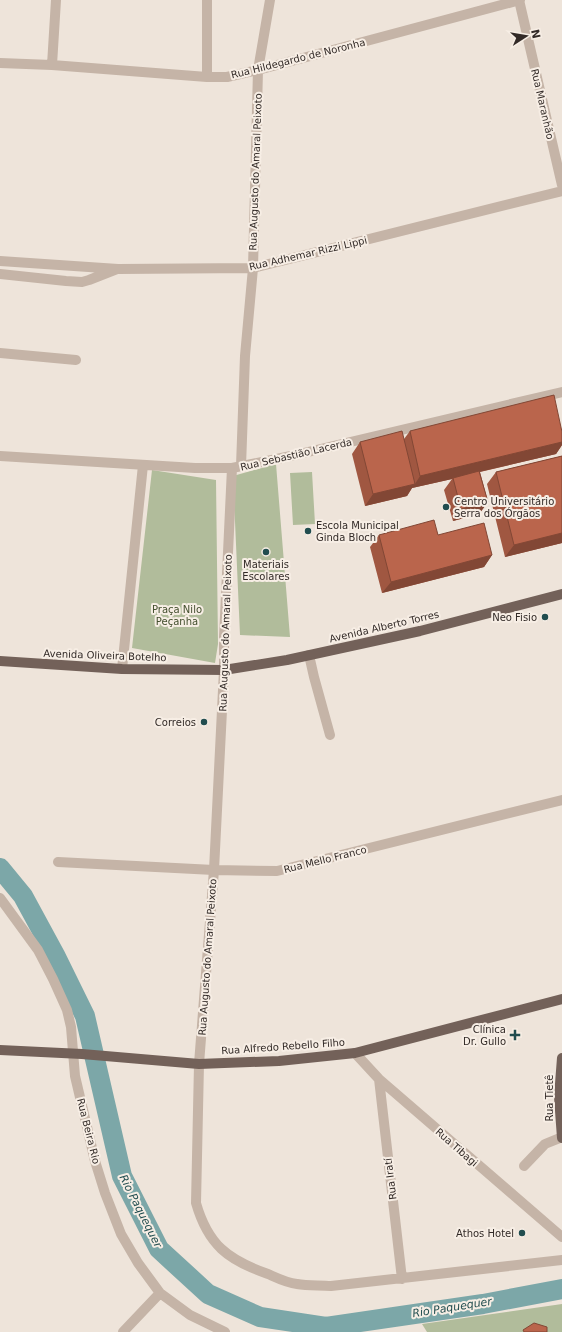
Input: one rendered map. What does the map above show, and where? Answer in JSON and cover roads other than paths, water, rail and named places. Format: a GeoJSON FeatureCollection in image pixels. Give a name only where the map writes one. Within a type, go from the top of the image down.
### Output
{"type":"FeatureCollection","features":[{"type":"Feature","properties":{"kind":"main road","name":"Avenida Alberto Torres"},"geometry":{"type":"LineString","coordinates":[[209,670],[224,670],[309,655],[420,631],[562,594]]}},
{"type":"Feature","properties":{"kind":"main road","name":"Avenida Oliveira Botelho"},"geometry":{"type":"LineString","coordinates":[[0,661],[122,669],[209,670]]}},
{"type":"Feature","properties":{"kind":"main road","name":"Rua Alfredo Rebello Filho"},"geometry":{"type":"LineString","coordinates":[[0,1050],[78,1054],[199,1064],[280,1061],[355,1053],[562,999]]}},
{"type":"Feature","properties":{"kind":"main road","name":"Rua Tietê"},"geometry":{"type":"LineString","coordinates":[[562,1058],[559,1097],[562,1137]]}},
{"type":"Feature","properties":{"kind":"street"},"geometry":{"type":"LineString","coordinates":[[52,66],[56,0]]}},
{"type":"Feature","properties":{"kind":"street"},"geometry":{"type":"LineString","coordinates":[[206,77],[207,0]]}},
{"type":"Feature","properties":{"kind":"street","name":"Rua Augusto do Amaral Peixoto"},"geometry":{"type":"LineString","coordinates":[[270,0],[258,70],[253,268],[224,637],[224,670],[214,870],[199,1064],[196,1202],[200,1218],[210,1236],[226,1254],[247,1267],[296,1284],[331,1286],[562,1260]]}},
{"type":"Feature","properties":{"kind":"street","name":"Rua Hildegardo de Noronha"},"geometry":{"type":"LineString","coordinates":[[0,63],[206,77],[227,76],[258,70],[519,0]]}},
{"type":"Feature","properties":{"kind":"street","name":"Rua Maranhão"},"geometry":{"type":"LineString","coordinates":[[519,0],[562,185]]}},
{"type":"Feature","properties":{"kind":"street","name":"Rua Adhemar Rizzi Lippi"},"geometry":{"type":"LineString","coordinates":[[0,261],[118,269],[253,268],[562,191]]}},
{"type":"Feature","properties":{"kind":"street"},"geometry":{"type":"LineString","coordinates":[[0,274],[82,282],[118,269]]}},
{"type":"Feature","properties":{"kind":"street"},"geometry":{"type":"LineString","coordinates":[[0,353],[76,360]]}},
{"type":"Feature","properties":{"kind":"street","name":"Rua Sebastião Lacerda"},"geometry":{"type":"LineString","coordinates":[[0,456],[195,468],[237,467],[291,456],[562,392]]}},
{"type":"Feature","properties":{"kind":"street"},"geometry":{"type":"LineString","coordinates":[[122,669],[143,465]]}},
{"type":"Feature","properties":{"kind":"street"},"geometry":{"type":"LineString","coordinates":[[309,655],[330,735]]}},
{"type":"Feature","properties":{"kind":"street","name":"Rua Mello Franco"},"geometry":{"type":"LineString","coordinates":[[58,862],[214,870],[277,871],[562,800]]}},
{"type":"Feature","properties":{"kind":"street","name":"Rua Beira Rio"},"geometry":{"type":"LineString","coordinates":[[0,898],[38,950],[67,1010],[78,1054],[75,1076],[96,1161],[121,1234],[138,1263],[160,1293],[190,1315],[225,1332]]}},
{"type":"Feature","properties":{"kind":"street"},"geometry":{"type":"LineString","coordinates":[[0,912],[13,914]]}},
{"type":"Feature","properties":{"kind":"street","name":"Rua Tibagi"},"geometry":{"type":"LineString","coordinates":[[355,1053],[379,1079],[562,1237]]}},
{"type":"Feature","properties":{"kind":"street","name":"Rua Iratí"},"geometry":{"type":"LineString","coordinates":[[379,1079],[402,1279]]}},
{"type":"Feature","properties":{"kind":"street"},"geometry":{"type":"LineString","coordinates":[[524,1166],[545,1144],[562,1137]]}},
{"type":"Feature","properties":{"kind":"street"},"geometry":{"type":"LineString","coordinates":[[123,1332],[160,1293]]}},
{"type":"Feature","properties":{"kind":"waterway","name":"Rio Paquequer"},"geometry":{"type":"LineString","coordinates":[[0,868],[23,896],[55,955],[85,1016],[122,1176],[159,1249],[208,1294],[260,1317],[326,1327],[483,1304],[562,1289]]}},
{"type":"Feature","properties":{"kind":"place","name":"Centro Universitário Serra dos Órgãos"},"geometry":{"type":"Point","coordinates":[446,507]}},
{"type":"Feature","properties":{"kind":"place","name":"Escola Municipal Ginda Bloch"},"geometry":{"type":"Point","coordinates":[308,531]}},
{"type":"Feature","properties":{"kind":"place","name":"Materiais Escolares"},"geometry":{"type":"Point","coordinates":[266,552]}},
{"type":"Feature","properties":{"kind":"place","name":"Neo Fisio"},"geometry":{"type":"Point","coordinates":[545,617]}},
{"type":"Feature","properties":{"kind":"place","name":"Correios"},"geometry":{"type":"Point","coordinates":[204,722]}},
{"type":"Feature","properties":{"kind":"place","name":"Clínica Dr. Gullo"},"geometry":{"type":"Point","coordinates":[515,1035]}},
{"type":"Feature","properties":{"kind":"place","name":"Athos Hotel"},"geometry":{"type":"Point","coordinates":[522,1233]}},
{"type":"Feature","properties":{"kind":"park label","name":"Praça Nilo Peçanha"},"geometry":{"type":"Point","coordinates":[177,614]}}]}
